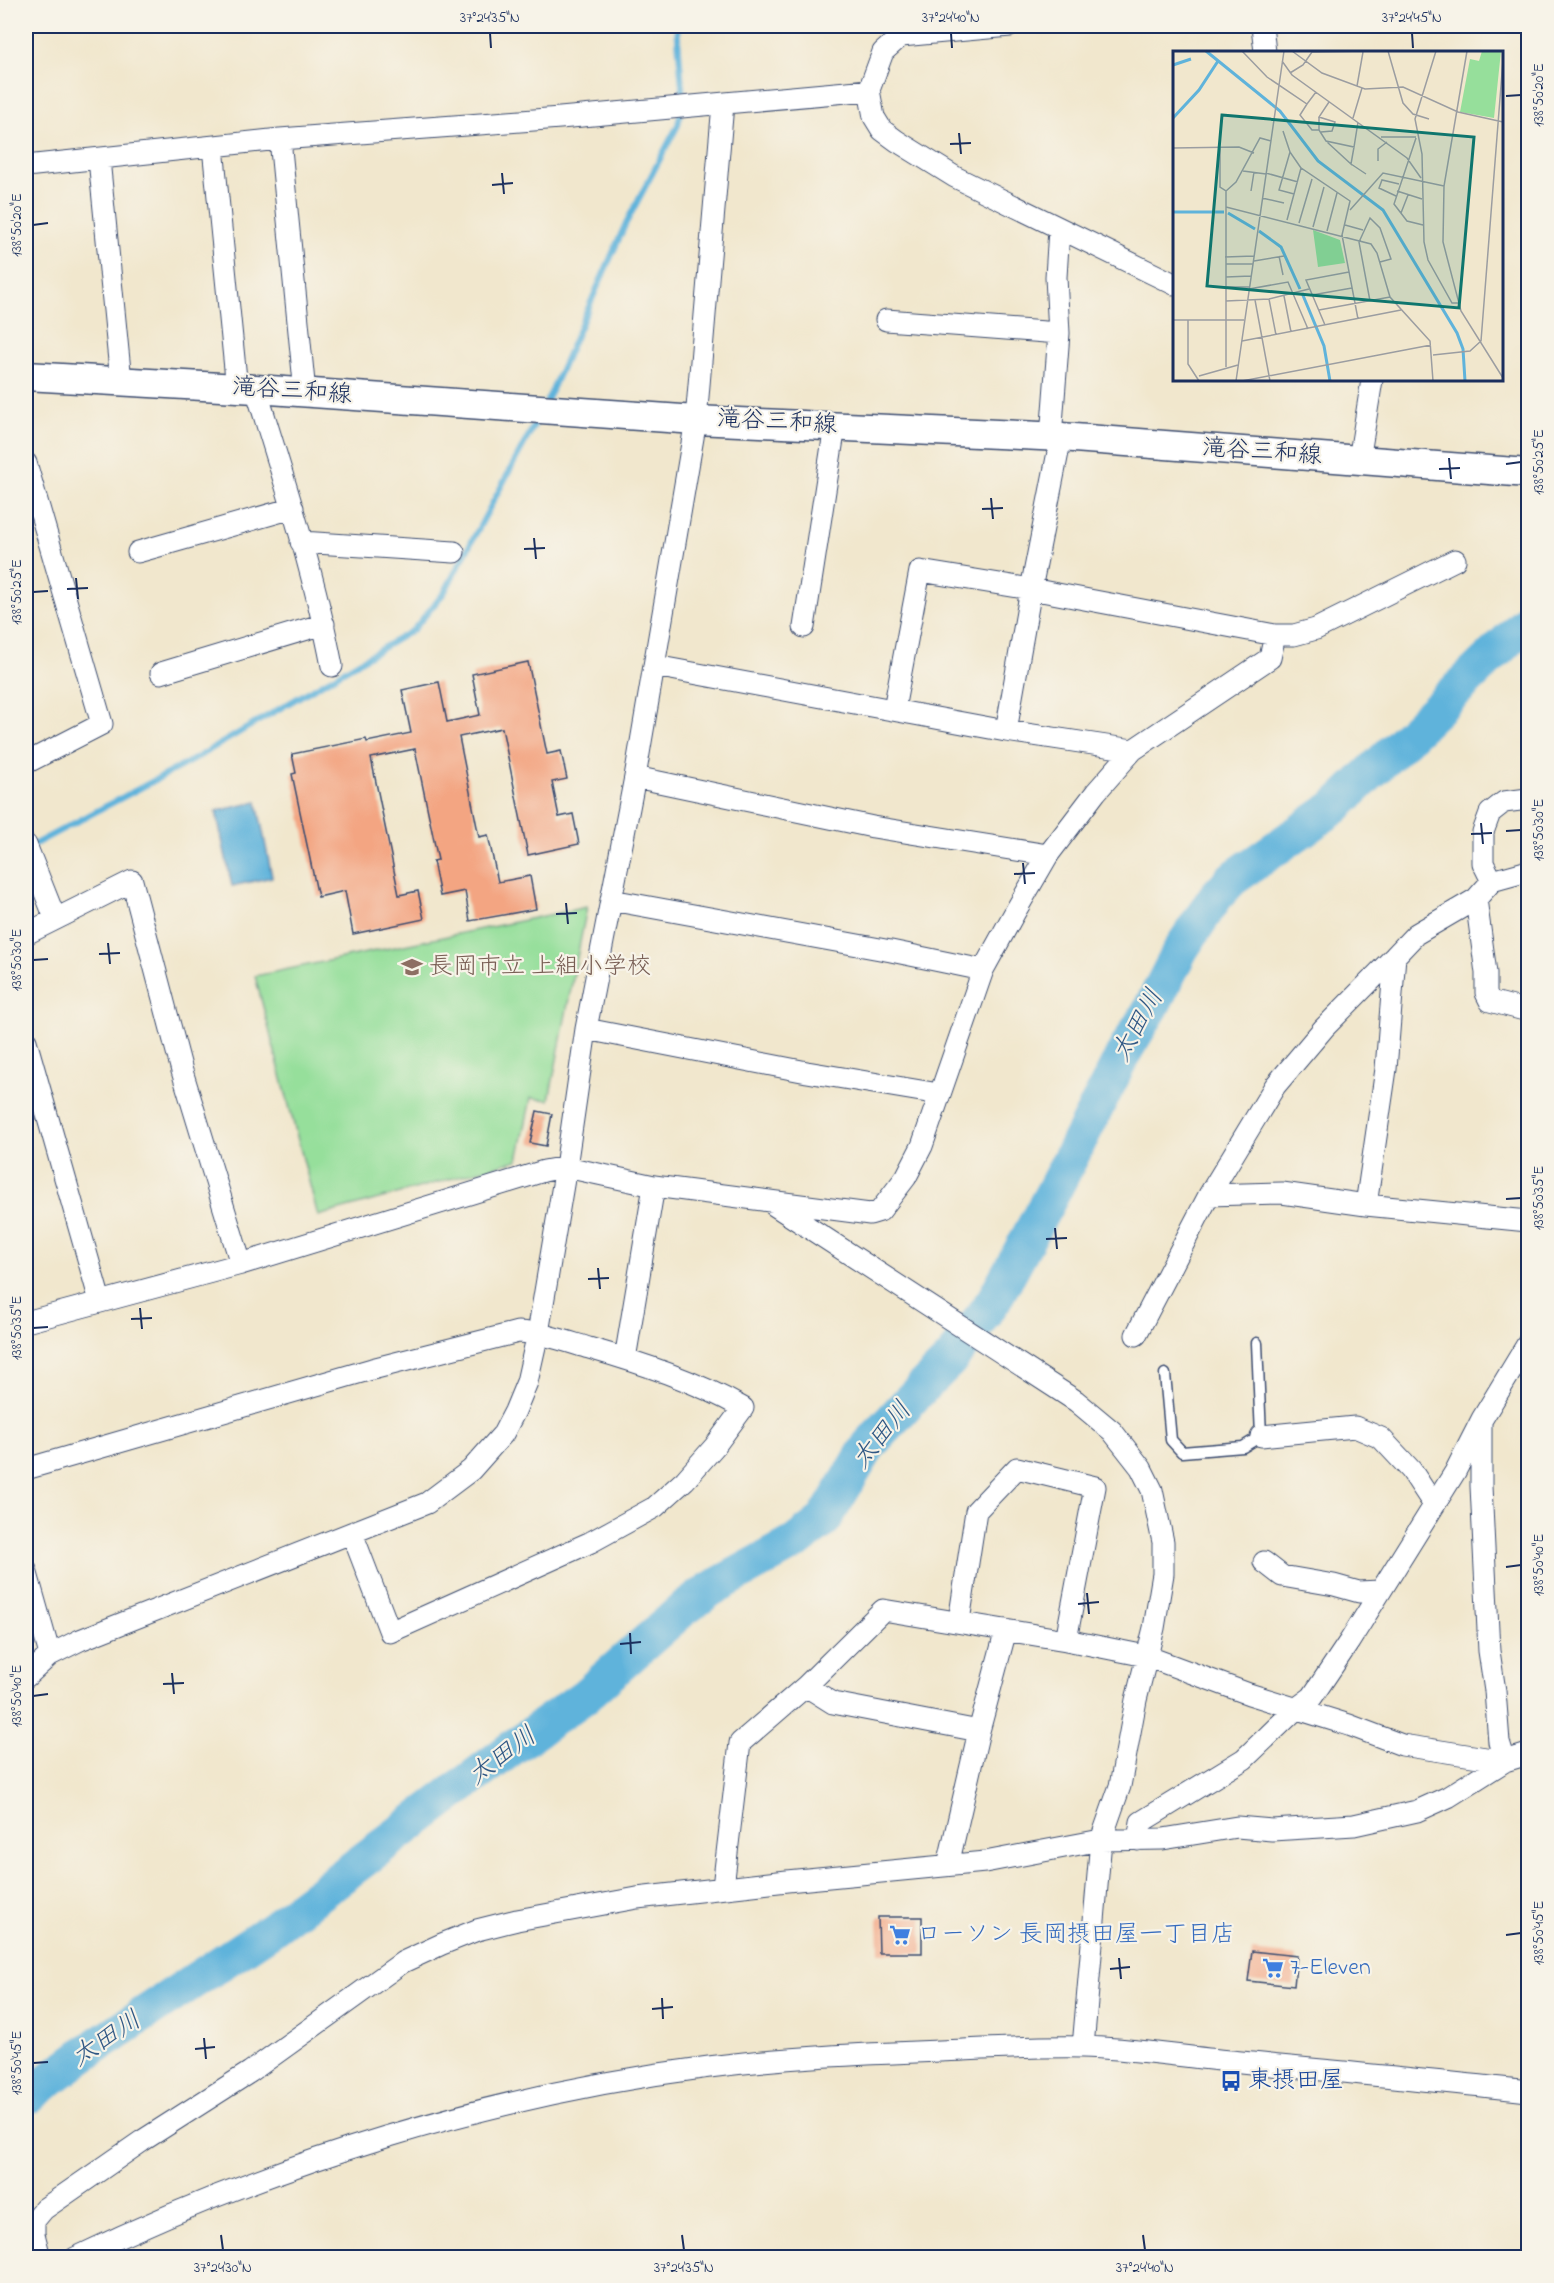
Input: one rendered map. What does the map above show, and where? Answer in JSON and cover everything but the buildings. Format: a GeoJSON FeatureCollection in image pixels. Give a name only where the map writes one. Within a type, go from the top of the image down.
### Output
{"type":"FeatureCollection","features":[{"type":"Feature","properties":{"kind":"main road","name":"滝谷三和線"},"geometry":{"type":"LineString","coordinates":[[26,376],[696,420],[1056,437],[1528,473]]}},
{"type":"Feature","properties":{"kind":"street"},"geometry":{"type":"LineString","coordinates":[[1010,26],[901,36],[883,52],[869,90],[874,117],[882,129],[897,141],[955,177],[1173,284]]}},
{"type":"Feature","properties":{"kind":"street"},"geometry":{"type":"LineString","coordinates":[[1262,26],[1265,51]]}},
{"type":"Feature","properties":{"kind":"street"},"geometry":{"type":"LineString","coordinates":[[26,166],[280,139],[723,104],[869,90]]}},
{"type":"Feature","properties":{"kind":"street"},"geometry":{"type":"LineString","coordinates":[[26,1677],[50,1655],[80,1640],[427,1503],[471,1470],[503,1434],[515,1411],[527,1382],[538,1333],[586,1029],[635,777],[696,420],[723,104]]}},
{"type":"Feature","properties":{"kind":"street"},"geometry":{"type":"LineString","coordinates":[[280,139],[305,393]]}},
{"type":"Feature","properties":{"kind":"street"},"geometry":{"type":"LineString","coordinates":[[213,147],[247,389],[293,508],[324,624],[332,666]]}},
{"type":"Feature","properties":{"kind":"street"},"geometry":{"type":"LineString","coordinates":[[99,159],[121,381]]}},
{"type":"Feature","properties":{"kind":"street"},"geometry":{"type":"LineString","coordinates":[[1006,731],[1056,437],[1059,333],[1056,277],[1059,229]]}},
{"type":"Feature","properties":{"kind":"street"},"geometry":{"type":"LineString","coordinates":[[886,320],[1059,333]]}},
{"type":"Feature","properties":{"kind":"street"},"geometry":{"type":"LineString","coordinates":[[1359,460],[1372,381]]}},
{"type":"Feature","properties":{"kind":"street"},"geometry":{"type":"LineString","coordinates":[[804,627],[835,426]]}},
{"type":"Feature","properties":{"kind":"street"},"geometry":{"type":"LineString","coordinates":[[26,463],[102,724],[26,763]]}},
{"type":"Feature","properties":{"kind":"street"},"geometry":{"type":"LineString","coordinates":[[138,552],[293,508]]}},
{"type":"Feature","properties":{"kind":"street"},"geometry":{"type":"LineString","coordinates":[[301,542],[454,552]]}},
{"type":"Feature","properties":{"kind":"street"},"geometry":{"type":"LineString","coordinates":[[894,709],[920,571],[1031,589],[1275,635],[1294,635],[1317,629],[1455,560]]}},
{"type":"Feature","properties":{"kind":"street"},"geometry":{"type":"LineString","coordinates":[[161,674],[324,624]]}},
{"type":"Feature","properties":{"kind":"street"},"geometry":{"type":"LineString","coordinates":[[26,1322],[241,1263],[544,1171],[566,1167],[654,1186],[870,1214],[880,1211],[906,1177],[922,1146],[983,970],[1048,855],[1096,792],[1133,750],[1270,658],[1275,635]]}},
{"type":"Feature","properties":{"kind":"street"},"geometry":{"type":"LineString","coordinates":[[655,666],[1006,731],[1133,750]]}},
{"type":"Feature","properties":{"kind":"street"},"geometry":{"type":"LineString","coordinates":[[635,777],[873,827],[1048,855]]}},
{"type":"Feature","properties":{"kind":"street"},"geometry":{"type":"LineString","coordinates":[[1492,881],[1483,863],[1483,832],[1490,813],[1504,802],[1528,800]]}},
{"type":"Feature","properties":{"kind":"street"},"geometry":{"type":"LineString","coordinates":[[26,845],[55,918]]}},
{"type":"Feature","properties":{"kind":"street"},"geometry":{"type":"LineString","coordinates":[[1136,1335],[1209,1195],[1275,1086],[1324,1028],[1416,934],[1476,899],[1492,881],[1528,871]]}},
{"type":"Feature","properties":{"kind":"street"},"geometry":{"type":"LineString","coordinates":[[26,934],[132,881],[182,1071],[241,1263]]}},
{"type":"Feature","properties":{"kind":"street"},"geometry":{"type":"LineString","coordinates":[[1476,899],[1486,973],[1486,993],[1490,1001],[1528,1011]]}},
{"type":"Feature","properties":{"kind":"street"},"geometry":{"type":"LineString","coordinates":[[611,900],[983,970]]}},
{"type":"Feature","properties":{"kind":"street"},"geometry":{"type":"LineString","coordinates":[[1366,1205],[1386,1069],[1395,956]]}},
{"type":"Feature","properties":{"kind":"street"},"geometry":{"type":"LineString","coordinates":[[586,1029],[807,1072],[939,1094]]}},
{"type":"Feature","properties":{"kind":"street"},"geometry":{"type":"LineString","coordinates":[[26,1041],[100,1300]]}},
{"type":"Feature","properties":{"kind":"street"},"geometry":{"type":"LineString","coordinates":[[625,1359],[654,1186]]}},
{"type":"Feature","properties":{"kind":"street"},"geometry":{"type":"LineString","coordinates":[[1209,1195],[1282,1193],[1366,1205],[1528,1221]]}},
{"type":"Feature","properties":{"kind":"street"},"geometry":{"type":"LineString","coordinates":[[766,1200],[1052,1384],[1094,1415],[1112,1431],[1141,1468],[1152,1490],[1163,1542],[1163,1574],[1120,1786],[1101,1840],[1083,2047]]}},
{"type":"Feature","properties":{"kind":"street"},"geometry":{"type":"LineString","coordinates":[[26,1469],[372,1369],[518,1332],[538,1333],[625,1359],[722,1396],[743,1408],[715,1446],[685,1480],[655,1507],[591,1542],[390,1632],[352,1533]]}},
{"type":"Feature","properties":{"kind":"street"},"geometry":{"type":"LineString","coordinates":[[1138,1840],[1141,1822],[1244,1758],[1297,1708],[1312,1697],[1455,1472],[1482,1419],[1528,1342]]}},
{"type":"Feature","properties":{"kind":"street"},"geometry":{"type":"LineString","coordinates":[[1482,1419],[1481,1486],[1489,1651],[1500,1742],[1505,1761]]}},
{"type":"Feature","properties":{"kind":"street"},"geometry":{"type":"LineString","coordinates":[[1261,1436],[1355,1427],[1365,1430],[1381,1438],[1411,1470],[1434,1505]]}},
{"type":"Feature","properties":{"kind":"street"},"geometry":{"type":"LineString","coordinates":[[958,1622],[976,1511],[1017,1468],[1095,1487],[1066,1640]]}},
{"type":"Feature","properties":{"kind":"street"},"geometry":{"type":"LineString","coordinates":[[1264,1562],[1282,1576],[1359,1592],[1380,1592]]}},
{"type":"Feature","properties":{"kind":"street"},"geometry":{"type":"LineString","coordinates":[[26,1570],[50,1655]]}},
{"type":"Feature","properties":{"kind":"street"},"geometry":{"type":"LineString","coordinates":[[723,1887],[740,1743],[806,1686],[883,1610],[1066,1640],[1146,1656],[1249,1694],[1297,1708],[1402,1745],[1505,1761]]}},
{"type":"Feature","properties":{"kind":"street"},"geometry":{"type":"LineString","coordinates":[[948,1865],[979,1731],[1006,1630]]}},
{"type":"Feature","properties":{"kind":"street"},"geometry":{"type":"LineString","coordinates":[[806,1686],[833,1703],[979,1731]]}},
{"type":"Feature","properties":{"kind":"street"},"geometry":{"type":"LineString","coordinates":[[40,2258],[34,2234],[34,2221],[44,2209],[142,2141],[250,2072],[404,1962],[468,1934],[517,1920],[637,1898],[723,1887],[997,1860],[1101,1840],[1163,1839],[1237,1827],[1272,1830],[1354,1825],[1394,1817],[1432,1805],[1505,1761],[1528,1754]]}},
{"type":"Feature","properties":{"kind":"street"},"geometry":{"type":"LineString","coordinates":[[75,2258],[170,2214],[305,2164],[409,2131],[585,2087],[706,2067],[833,2055],[1083,2047],[1528,2091]]}},
{"type":"Feature","properties":{"kind":"lane"},"geometry":{"type":"LineString","coordinates":[[1165,1374],[1171,1440],[1182,1452],[1243,1448],[1261,1436],[1257,1343]]}},
{"type":"Feature","properties":{"kind":"green space"},"geometry":{"type":"Polygon","coordinates":[[[587,907],[549,1100],[531,1098],[518,1160],[318,1216],[255,976],[587,907]]]}},
{"type":"Feature","properties":{"kind":"water"},"geometry":{"type":"Polygon","coordinates":[[[257,802],[272,877],[232,886],[216,811],[257,802]]]}},
{"type":"Feature","properties":{"kind":"waterway"},"geometry":{"type":"LineString","coordinates":[[547,401],[626,223],[678,125],[683,99],[677,26]]}},
{"type":"Feature","properties":{"kind":"waterway"},"geometry":{"type":"LineString","coordinates":[[31,846],[191,761],[413,630],[444,593],[538,418]]}},
{"type":"Feature","properties":{"kind":"waterway","name":"太田川"},"geometry":{"type":"LineString","coordinates":[[26,2098],[81,2056],[272,1929],[520,1742],[585,1696],[681,1611],[711,1589],[796,1542],[824,1520],[869,1445],[952,1358],[994,1300],[1053,1192],[1126,1049],[1151,1008],[1181,949],[1216,896],[1232,879],[1335,807],[1528,621]]}},
{"type":"Feature","properties":{"kind":"place","name":"長岡市立 上組小学校"},"geometry":{"type":"Point","coordinates":[412,967]}},
{"type":"Feature","properties":{"kind":"place","name":"ローソン 長岡摂田屋一丁目店"},"geometry":{"type":"Point","coordinates":[900,1935]}},
{"type":"Feature","properties":{"kind":"place","name":"7-Eleven"},"geometry":{"type":"Point","coordinates":[1273,1968]}},
{"type":"Feature","properties":{"kind":"place","name":"東摂田屋"},"geometry":{"type":"Point","coordinates":[1231,2081]}}]}
